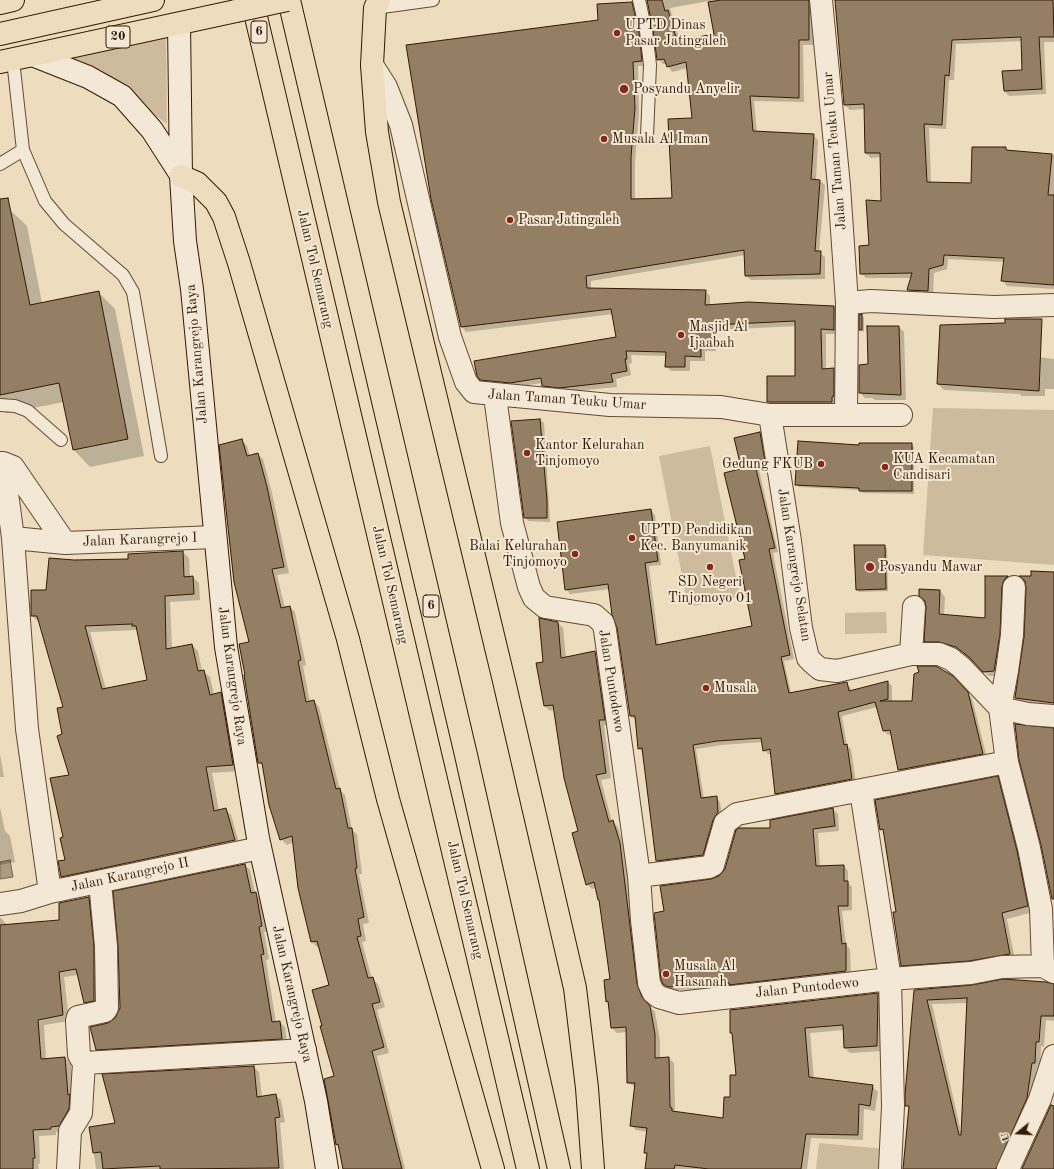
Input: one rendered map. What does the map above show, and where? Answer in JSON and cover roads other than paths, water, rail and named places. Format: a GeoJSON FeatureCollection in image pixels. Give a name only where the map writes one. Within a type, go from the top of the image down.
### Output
{"type":"FeatureCollection","features":[{"type":"Feature","properties":{"kind":"highway"},"geometry":{"type":"LineString","coordinates":[[0,3],[13,0]]}},
{"type":"Feature","properties":{"kind":"highway","name":"20"},"geometry":{"type":"LineString","coordinates":[[0,34],[153,0]]}},
{"type":"Feature","properties":{"kind":"highway","name":"20"},"geometry":{"type":"LineString","coordinates":[[6,61],[179,24],[244,6],[288,0]]}},
{"type":"Feature","properties":{"kind":"highway","name":"6"},"geometry":{"type":"LineString","coordinates":[[288,0],[466,755],[559,1169]]}},
{"type":"Feature","properties":{"kind":"highway"},"geometry":{"type":"LineString","coordinates":[[377,4],[372,65],[377,132],[389,202],[499,658],[575,988],[587,1088],[593,1169]]}},
{"type":"Feature","properties":{"kind":"highway","name":"Jalan Tol Semarang"},"geometry":{"type":"LineString","coordinates":[[244,6],[528,1169]]}},
{"type":"Feature","properties":{"kind":"highway"},"geometry":{"type":"LineString","coordinates":[[181,176],[197,183],[216,202],[224,217],[239,263],[348,639],[388,799],[494,1169]]}},
{"type":"Feature","properties":{"kind":"street","name":"Jalan Taman Teuku Umar"},"geometry":{"type":"LineString","coordinates":[[372,65],[386,87],[401,125],[450,337],[466,382],[474,392],[495,396],[610,405],[721,407],[770,415],[846,415],[847,303],[839,186],[821,0]]}},
{"type":"Feature","properties":{"kind":"street","name":"Jalan Karangrejo Raya"},"geometry":{"type":"LineString","coordinates":[[179,24],[181,176],[185,241],[192,289],[226,647],[260,848],[316,1100],[327,1169]]}},
{"type":"Feature","properties":{"kind":"street","name":"Jalan Karangrejo Raya"},"geometry":{"type":"LineString","coordinates":[[35,56],[88,77],[122,96],[152,130],[181,176]]}},
{"type":"Feature","properties":{"kind":"street"},"geometry":{"type":"LineString","coordinates":[[847,303],[871,301],[994,307],[1054,305]]}},
{"type":"Feature","properties":{"kind":"street","name":"Jalan Puntodewo"},"geometry":{"type":"LineString","coordinates":[[495,396],[512,523],[529,588],[538,604],[545,607],[594,615],[603,623],[605,630],[639,876],[649,983],[653,992],[659,997],[679,1003],[890,979],[970,973],[1002,967],[1049,969]]}},
{"type":"Feature","properties":{"kind":"street","name":"Jalan Karangrejo Selatan"},"geometry":{"type":"LineString","coordinates":[[770,415],[790,541],[801,628],[808,658],[820,669],[837,671],[911,654],[939,654],[951,659],[961,667],[1000,708]]}},
{"type":"Feature","properties":{"kind":"street"},"geometry":{"type":"LineString","coordinates":[[846,415],[901,415]]}},
{"type":"Feature","properties":{"kind":"street","name":"Jalan Karangrejo I"},"geometry":{"type":"LineString","coordinates":[[65,543],[13,467],[2,463],[13,538],[65,543],[215,537]]}},
{"type":"Feature","properties":{"kind":"street"},"geometry":{"type":"LineString","coordinates":[[13,538],[27,729],[50,892]]}},
{"type":"Feature","properties":{"kind":"street"},"geometry":{"type":"LineString","coordinates":[[1014,587],[1012,635],[1000,708],[1007,762],[1029,848],[1041,909],[1049,969]]}},
{"type":"Feature","properties":{"kind":"street"},"geometry":{"type":"LineString","coordinates":[[911,654],[914,607]]}},
{"type":"Feature","properties":{"kind":"street"},"geometry":{"type":"LineString","coordinates":[[1000,708],[1028,714],[1054,716]]}},
{"type":"Feature","properties":{"kind":"street"},"geometry":{"type":"LineString","coordinates":[[639,876],[709,867],[715,860],[725,823],[737,814],[1007,762]]}},
{"type":"Feature","properties":{"kind":"street"},"geometry":{"type":"LineString","coordinates":[[861,791],[890,979],[893,1106],[890,1169]]}},
{"type":"Feature","properties":{"kind":"street","name":"Jalan Karangrejo II"},"geometry":{"type":"LineString","coordinates":[[0,904],[21,901],[50,892],[260,848]]}},
{"type":"Feature","properties":{"kind":"street"},"geometry":{"type":"LineString","coordinates":[[68,1169],[70,1131],[81,1113],[84,1063],[79,1055],[78,1018],[105,1011],[107,1008],[106,946],[100,882]]}},
{"type":"Feature","properties":{"kind":"street"},"geometry":{"type":"LineString","coordinates":[[84,1063],[305,1050]]}},
{"type":"Feature","properties":{"kind":"street"},"geometry":{"type":"LineString","coordinates":[[1008,1169],[1040,1099],[1054,1056]]}},
{"type":"Feature","properties":{"kind":"lane"},"geometry":{"type":"LineString","coordinates":[[377,4],[433,0]]}},
{"type":"Feature","properties":{"kind":"lane"},"geometry":{"type":"LineString","coordinates":[[639,0],[646,31],[650,64],[647,136]]}},
{"type":"Feature","properties":{"kind":"lane"},"geometry":{"type":"LineString","coordinates":[[6,61],[23,150],[45,201],[64,224],[123,275],[132,292],[161,456]]}},
{"type":"Feature","properties":{"kind":"lane"},"geometry":{"type":"LineString","coordinates":[[0,164],[23,150]]}},
{"type":"Feature","properties":{"kind":"lane"},"geometry":{"type":"LineString","coordinates":[[0,405],[15,406],[28,411],[62,440]]}},
{"type":"Feature","properties":{"kind":"place","name":"UPTD Dinas Pasar Jatingaleh"},"geometry":{"type":"Point","coordinates":[617,33]}},
{"type":"Feature","properties":{"kind":"place","name":"Posyandu Anyelir"},"geometry":{"type":"Point","coordinates":[624,89]}},
{"type":"Feature","properties":{"kind":"place","name":"Musala Al Iman"},"geometry":{"type":"Point","coordinates":[604,139]}},
{"type":"Feature","properties":{"kind":"place","name":"Pasar Jatingaleh"},"geometry":{"type":"Point","coordinates":[510,220]}},
{"type":"Feature","properties":{"kind":"place","name":"Masjid Al Ijaabah"},"geometry":{"type":"Point","coordinates":[681,335]}},
{"type":"Feature","properties":{"kind":"place","name":"Kantor Kelurahan Tinjomoyo"},"geometry":{"type":"Point","coordinates":[527,453]}},
{"type":"Feature","properties":{"kind":"place","name":"Gedung FKUB"},"geometry":{"type":"Point","coordinates":[821,464]}},
{"type":"Feature","properties":{"kind":"place","name":"KUA Kecamatan Candisari"},"geometry":{"type":"Point","coordinates":[885,467]}},
{"type":"Feature","properties":{"kind":"place","name":"UPTD Pendidikan Kec. Banyumanik"},"geometry":{"type":"Point","coordinates":[632,538]}},
{"type":"Feature","properties":{"kind":"place","name":"Balai Kelurahan Tinjomoyo"},"geometry":{"type":"Point","coordinates":[575,554]}},
{"type":"Feature","properties":{"kind":"place","name":"SD Negeri Tinjomoyo 01"},"geometry":{"type":"Point","coordinates":[710,567]}},
{"type":"Feature","properties":{"kind":"place","name":"Posyandu Mawar"},"geometry":{"type":"Point","coordinates":[870,567]}},
{"type":"Feature","properties":{"kind":"place","name":"Musala"},"geometry":{"type":"Point","coordinates":[706,688]}},
{"type":"Feature","properties":{"kind":"place","name":"Musala Al Hasanah"},"geometry":{"type":"Point","coordinates":[666,974]}}]}
